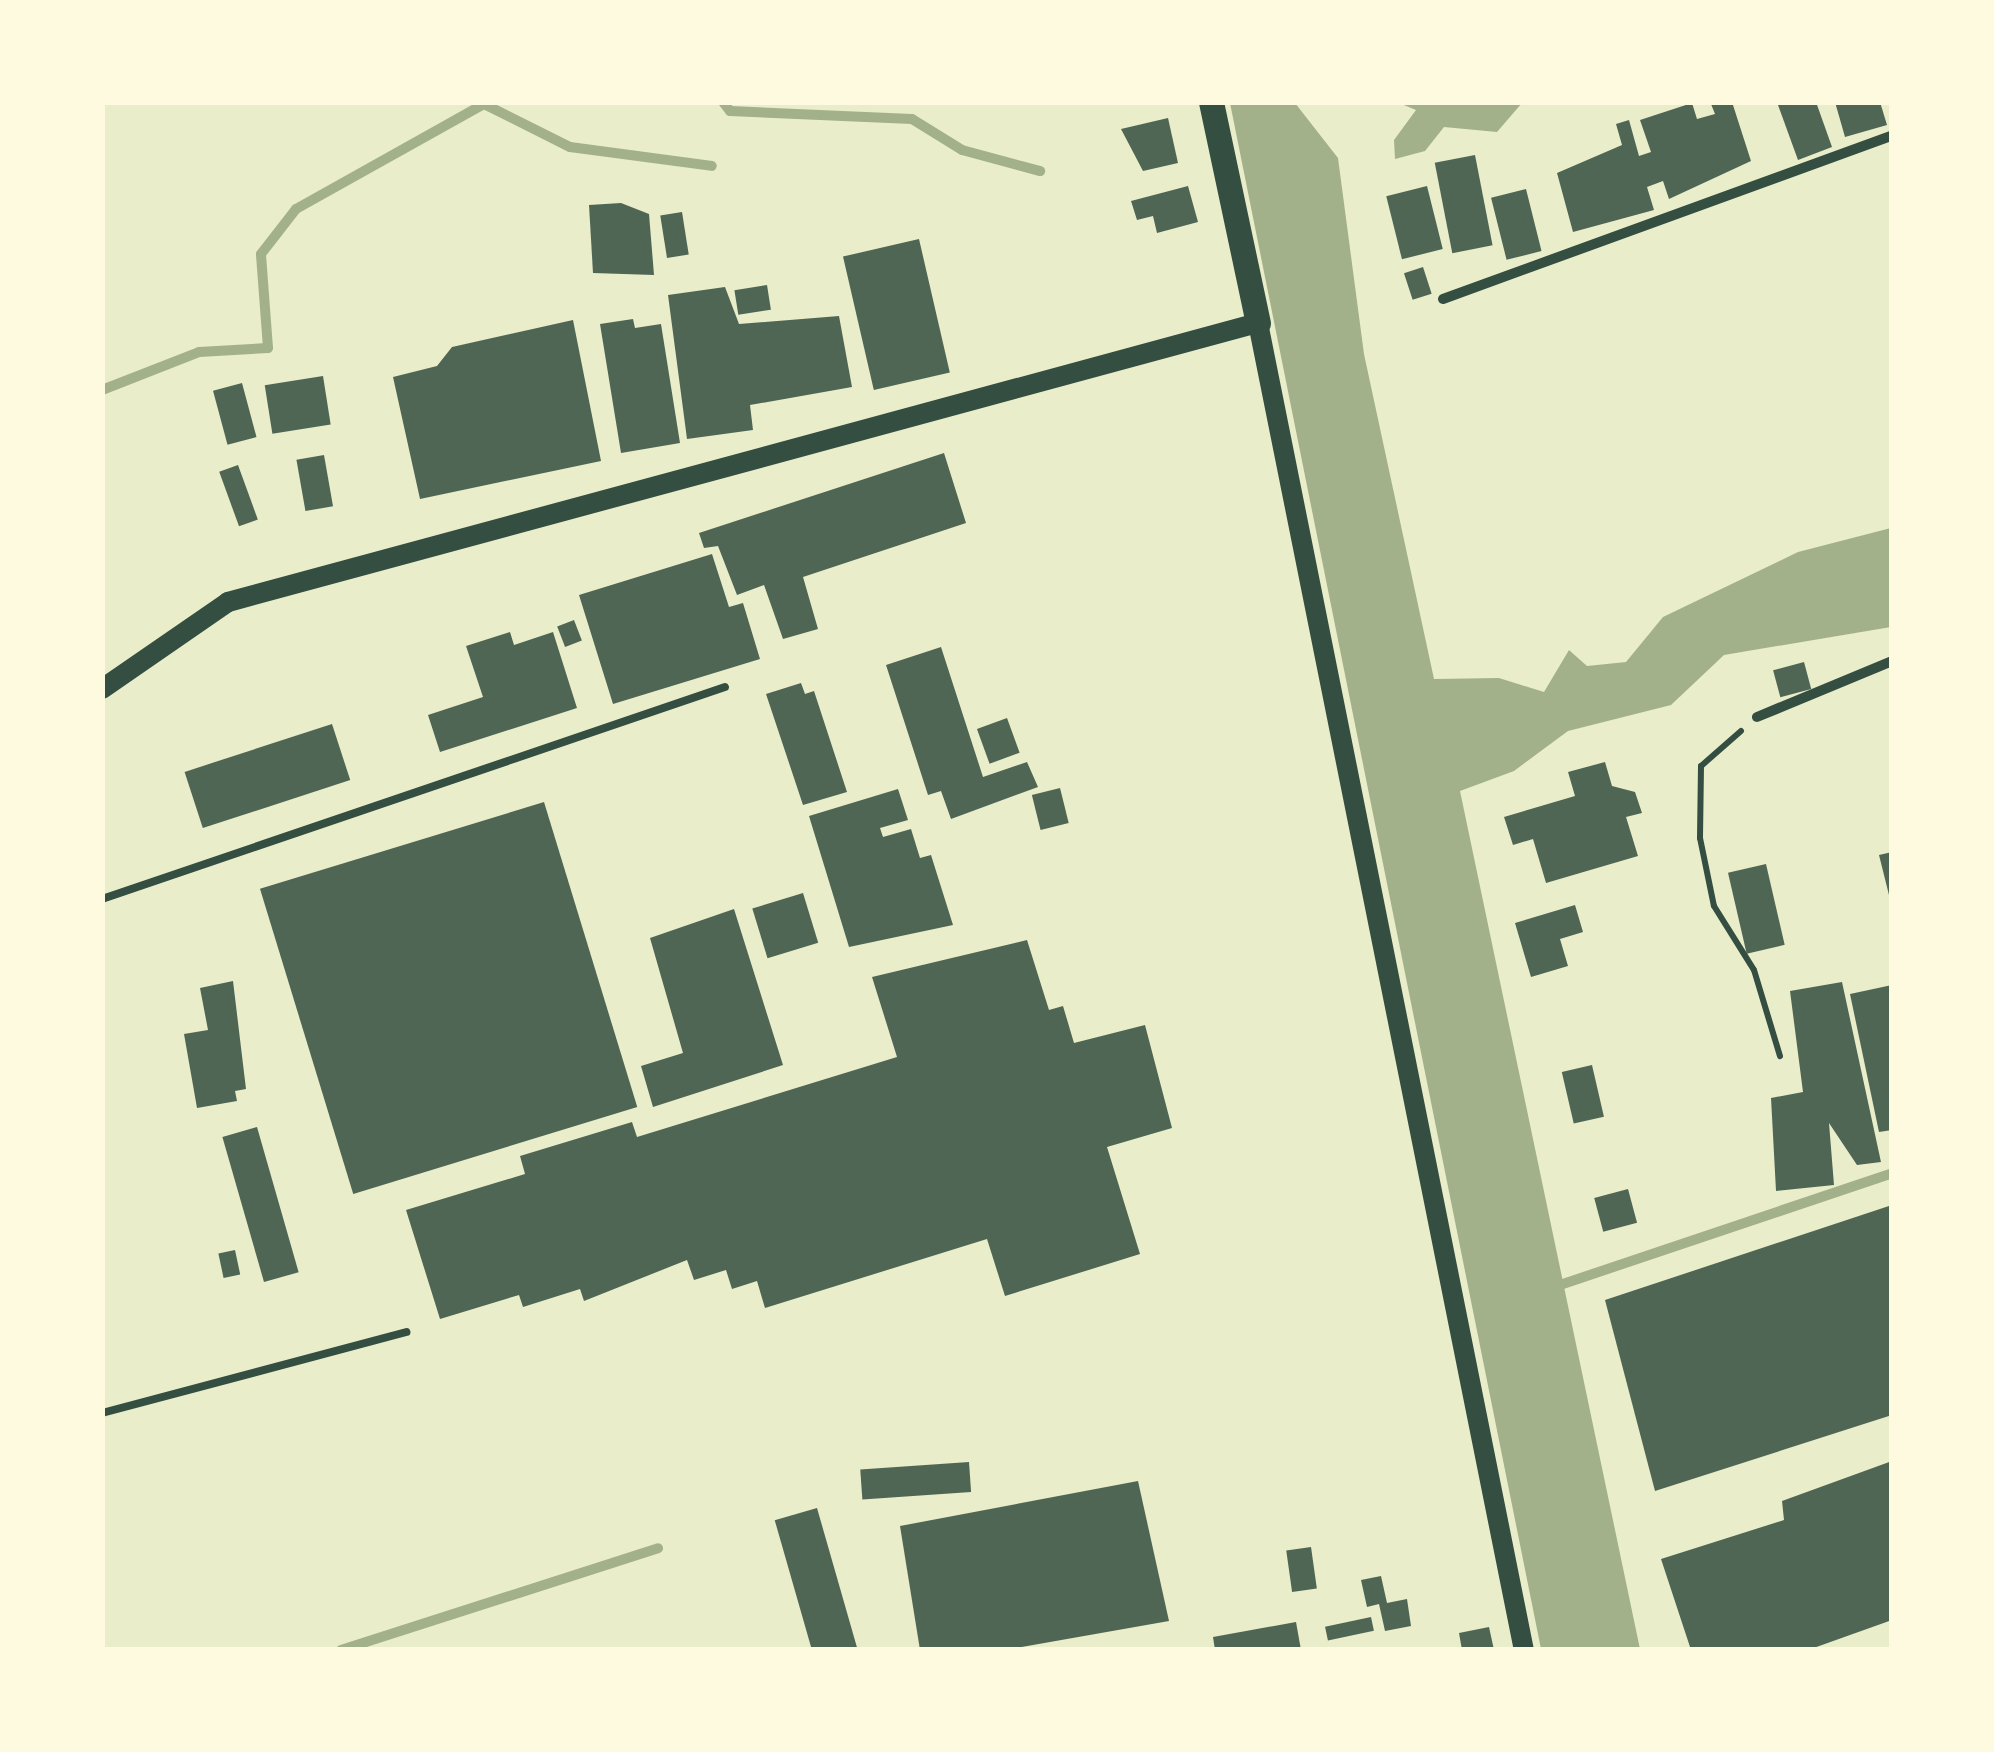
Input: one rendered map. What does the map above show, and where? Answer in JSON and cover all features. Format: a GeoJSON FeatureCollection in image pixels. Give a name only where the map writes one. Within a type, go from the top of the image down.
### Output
{"type":"FeatureCollection","features":[{"type":"Feature","properties":{"kind":"main road"},"geometry":{"type":"LineString","coordinates":[[1211,102],[1524,1650]]}},
{"type":"Feature","properties":{"kind":"main road"},"geometry":{"type":"LineString","coordinates":[[102,688],[228,602],[1258,323]]}},
{"type":"Feature","properties":{"kind":"street"},"geometry":{"type":"LineString","coordinates":[[1443,300],[1892,136]]}},
{"type":"Feature","properties":{"kind":"street"},"geometry":{"type":"LineString","coordinates":[[1757,717],[1892,661]]}},
{"type":"Feature","properties":{"kind":"lane"},"geometry":{"type":"LineString","coordinates":[[102,899],[725,687]]}},
{"type":"Feature","properties":{"kind":"lane"},"geometry":{"type":"LineString","coordinates":[[102,1413],[406,1332]]}},
{"type":"Feature","properties":{"kind":"path"},"geometry":{"type":"LineString","coordinates":[[1757,717],[1701,766],[1700,838],[1714,906],[1754,970],[1780,1056]]}},
{"type":"Feature","properties":{"kind":"shaded area"},"geometry":{"type":"Polygon","coordinates":[[[1230,103],[1295,103],[1338,158],[1364,354],[1434,679],[1499,678],[1544,692],[1569,650],[1587,666],[1626,662],[1663,617],[1798,552],[1891,528],[1891,627],[1724,655],[1671,705],[1568,731],[1514,771],[1460,791],[1640,1649],[1541,1649],[1230,103]]]}},
{"type":"Feature","properties":{"kind":"shaded area"},"geometry":{"type":"Polygon","coordinates":[[[1399,103],[1522,103],[1497,132],[1444,127],[1425,151],[1395,159],[1394,140],[1416,110],[1399,103]]]}},
{"type":"Feature","properties":{"kind":"building"},"geometry":{"type":"Polygon","coordinates":[[[1732,102],[1751,161],[1669,199],[1663,181],[1647,187],[1654,210],[1573,232],[1557,173],[1622,145],[1616,124],[1629,120],[1639,156],[1651,152],[1640,120],[1692,103],[1697,119],[1715,114],[1711,104],[1732,102]]]}},
{"type":"Feature","properties":{"kind":"building"},"geometry":{"type":"Polygon","coordinates":[[[1816,102],[1832,147],[1798,160],[1778,105],[1816,102]]]}},
{"type":"Feature","properties":{"kind":"building"},"geometry":{"type":"Polygon","coordinates":[[[1835,102],[1880,102],[1887,125],[1845,137],[1835,102]]]}},
{"type":"Feature","properties":{"kind":"building"},"geometry":{"type":"Polygon","coordinates":[[[1168,118],[1178,163],[1143,171],[1121,129],[1168,118]]]}},
{"type":"Feature","properties":{"kind":"building"},"geometry":{"type":"Polygon","coordinates":[[[1475,155],[1493,245],[1452,253],[1435,163],[1475,155]]]}},
{"type":"Feature","properties":{"kind":"building"},"geometry":{"type":"Polygon","coordinates":[[[1188,186],[1198,222],[1157,233],[1153,216],[1137,220],[1131,201],[1188,186]]]}},
{"type":"Feature","properties":{"kind":"building"},"geometry":{"type":"Polygon","coordinates":[[[1427,186],[1443,249],[1402,259],[1386,196],[1427,186]]]}},
{"type":"Feature","properties":{"kind":"building"},"geometry":{"type":"Polygon","coordinates":[[[1526,189],[1541,251],[1507,260],[1491,198],[1526,189]]]}},
{"type":"Feature","properties":{"kind":"building"},"geometry":{"type":"Polygon","coordinates":[[[621,203],[649,214],[654,275],[593,273],[589,205],[621,203]]]}},
{"type":"Feature","properties":{"kind":"building"},"geometry":{"type":"Polygon","coordinates":[[[682,212],[689,254],[667,258],[660,215],[682,212]]]}},
{"type":"Feature","properties":{"kind":"building"},"geometry":{"type":"Polygon","coordinates":[[[919,239],[950,372],[874,390],[843,257],[919,239]]]}},
{"type":"Feature","properties":{"kind":"building"},"geometry":{"type":"Polygon","coordinates":[[[1423,267],[1432,294],[1413,300],[1404,273],[1423,267]]]}},
{"type":"Feature","properties":{"kind":"building"},"geometry":{"type":"Polygon","coordinates":[[[767,285],[771,310],[738,315],[734,290],[767,285]]]}},
{"type":"Feature","properties":{"kind":"building"},"geometry":{"type":"Polygon","coordinates":[[[725,287],[739,324],[839,316],[852,387],[750,405],[753,430],[687,439],[668,295],[725,287]]]}},
{"type":"Feature","properties":{"kind":"building"},"geometry":{"type":"Polygon","coordinates":[[[633,319],[635,328],[661,324],[680,443],[621,453],[600,324],[633,319]]]}},
{"type":"Feature","properties":{"kind":"building"},"geometry":{"type":"Polygon","coordinates":[[[573,320],[601,461],[420,499],[393,377],[437,366],[452,347],[573,320]]]}},
{"type":"Feature","properties":{"kind":"building"},"geometry":{"type":"Polygon","coordinates":[[[323,376],[331,424],[272,434],[265,385],[323,376]]]}},
{"type":"Feature","properties":{"kind":"building"},"geometry":{"type":"Polygon","coordinates":[[[242,383],[256,437],[228,445],[213,391],[242,383]]]}},
{"type":"Feature","properties":{"kind":"building"},"geometry":{"type":"Polygon","coordinates":[[[944,453],[966,523],[803,577],[818,629],[783,639],[764,585],[737,595],[718,546],[704,548],[699,533],[944,453]]]}},
{"type":"Feature","properties":{"kind":"building"},"geometry":{"type":"Polygon","coordinates":[[[324,455],[333,506],[305,511],[296,460],[324,455]]]}},
{"type":"Feature","properties":{"kind":"building"},"geometry":{"type":"Polygon","coordinates":[[[238,465],[258,520],[239,526],[219,472],[238,465]]]}},
{"type":"Feature","properties":{"kind":"building"},"geometry":{"type":"Polygon","coordinates":[[[712,554],[729,607],[743,603],[760,659],[613,704],[579,595],[712,554]]]}},
{"type":"Feature","properties":{"kind":"building"},"geometry":{"type":"Polygon","coordinates":[[[574,620],[582,641],[565,647],[557,626],[574,620]]]}},
{"type":"Feature","properties":{"kind":"building"},"geometry":{"type":"Polygon","coordinates":[[[510,632],[514,645],[553,632],[577,708],[440,752],[428,715],[483,697],[466,646],[510,632]]]}},
{"type":"Feature","properties":{"kind":"building"},"geometry":{"type":"Polygon","coordinates":[[[941,647],[983,777],[1027,762],[1038,787],[951,819],[941,791],[928,795],[886,665],[941,647]]]}},
{"type":"Feature","properties":{"kind":"building"},"geometry":{"type":"Polygon","coordinates":[[[1804,662],[1811,689],[1780,697],[1773,670],[1804,662]]]}},
{"type":"Feature","properties":{"kind":"building"},"geometry":{"type":"Polygon","coordinates":[[[801,683],[805,694],[814,691],[847,792],[803,805],[766,694],[801,683]]]}},
{"type":"Feature","properties":{"kind":"building"},"geometry":{"type":"Polygon","coordinates":[[[1007,718],[1020,753],[990,764],[977,729],[1007,718]]]}},
{"type":"Feature","properties":{"kind":"building"},"geometry":{"type":"Polygon","coordinates":[[[332,724],[350,780],[203,828],[185,772],[332,724]]]}},
{"type":"Feature","properties":{"kind":"building"},"geometry":{"type":"Polygon","coordinates":[[[1605,762],[1612,786],[1635,792],[1642,813],[1626,817],[1638,856],[1546,883],[1533,839],[1513,845],[1504,817],[1575,796],[1568,772],[1605,762]]]}},
{"type":"Feature","properties":{"kind":"building"},"geometry":{"type":"Polygon","coordinates":[[[1060,788],[1069,823],[1041,830],[1032,795],[1060,788]]]}},
{"type":"Feature","properties":{"kind":"building"},"geometry":{"type":"Polygon","coordinates":[[[898,789],[908,820],[880,828],[883,837],[911,829],[920,858],[931,855],[953,925],[849,947],[809,816],[898,789]]]}},
{"type":"Feature","properties":{"kind":"building"},"geometry":{"type":"Polygon","coordinates":[[[544,802],[637,1107],[353,1194],[260,889],[544,802]]]}},
{"type":"Feature","properties":{"kind":"building"},"geometry":{"type":"Polygon","coordinates":[[[1892,852],[1892,899],[1890,899],[1879,855],[1892,852]]]}},
{"type":"Feature","properties":{"kind":"building"},"geometry":{"type":"Polygon","coordinates":[[[1766,864],[1785,945],[1747,954],[1728,873],[1766,864]]]}},
{"type":"Feature","properties":{"kind":"building"},"geometry":{"type":"Polygon","coordinates":[[[803,893],[818,943],[768,958],[752,908],[803,893]]]}},
{"type":"Feature","properties":{"kind":"building"},"geometry":{"type":"Polygon","coordinates":[[[1575,905],[1583,932],[1560,939],[1568,966],[1531,977],[1515,923],[1575,905]]]}},
{"type":"Feature","properties":{"kind":"building"},"geometry":{"type":"Polygon","coordinates":[[[734,909],[783,1065],[653,1107],[641,1066],[683,1053],[650,938],[734,909]]]}},
{"type":"Feature","properties":{"kind":"building"},"geometry":{"type":"Polygon","coordinates":[[[1027,940],[1049,1010],[1063,1006],[1074,1043],[1145,1025],[1172,1128],[1107,1147],[1140,1254],[1005,1296],[987,1239],[765,1308],[757,1281],[732,1289],[726,1270],[694,1280],[687,1260],[584,1301],[580,1289],[523,1307],[519,1295],[440,1319],[406,1210],[525,1174],[520,1156],[632,1122],[637,1137],[897,1057],[872,977],[1027,940]]]}},
{"type":"Feature","properties":{"kind":"building"},"geometry":{"type":"Polygon","coordinates":[[[233,981],[246,1089],[235,1091],[237,1101],[197,1108],[184,1034],[208,1030],[200,988],[233,981]]]}},
{"type":"Feature","properties":{"kind":"building"},"geometry":{"type":"Polygon","coordinates":[[[1842,982],[1881,1162],[1857,1165],[1829,1123],[1834,1185],[1776,1191],[1771,1098],[1803,1092],[1790,991],[1842,982]]]}},
{"type":"Feature","properties":{"kind":"building"},"geometry":{"type":"Polygon","coordinates":[[[1892,985],[1892,1130],[1879,1132],[1850,994],[1892,985]]]}},
{"type":"Feature","properties":{"kind":"building"},"geometry":{"type":"Polygon","coordinates":[[[1592,1065],[1604,1117],[1574,1124],[1562,1072],[1592,1065]]]}},
{"type":"Feature","properties":{"kind":"building"},"geometry":{"type":"Polygon","coordinates":[[[257,1127],[299,1272],[264,1282],[222,1137],[257,1127]]]}},
{"type":"Feature","properties":{"kind":"building"},"geometry":{"type":"Polygon","coordinates":[[[1628,1189],[1637,1223],[1603,1232],[1594,1198],[1628,1189]]]}},
{"type":"Feature","properties":{"kind":"building"},"geometry":{"type":"Polygon","coordinates":[[[1892,1205],[1892,1415],[1655,1491],[1605,1300],[1892,1205]]]}},
{"type":"Feature","properties":{"kind":"building"},"geometry":{"type":"Polygon","coordinates":[[[235,1250],[240,1274],[224,1278],[218,1254],[235,1250]]]}},
{"type":"Feature","properties":{"kind":"building"},"geometry":{"type":"Polygon","coordinates":[[[1892,1461],[1892,1620],[1808,1650],[1691,1650],[1661,1559],[1784,1520],[1782,1501],[1892,1461]]]}},
{"type":"Feature","properties":{"kind":"building"},"geometry":{"type":"Polygon","coordinates":[[[969,1462],[971,1492],[862,1500],[860,1470],[969,1462]]]}},
{"type":"Feature","properties":{"kind":"building"},"geometry":{"type":"Polygon","coordinates":[[[1138,1481],[1169,1621],[1005,1650],[920,1650],[900,1526],[1138,1481]]]}},
{"type":"Feature","properties":{"kind":"building"},"geometry":{"type":"Polygon","coordinates":[[[817,1508],[858,1650],[812,1650],[775,1520],[817,1508]]]}},
{"type":"Feature","properties":{"kind":"building"},"geometry":{"type":"Polygon","coordinates":[[[1311,1547],[1317,1589],[1292,1592],[1286,1550],[1311,1547]]]}},
{"type":"Feature","properties":{"kind":"building"},"geometry":{"type":"Polygon","coordinates":[[[1381,1576],[1387,1603],[1407,1599],[1411,1626],[1385,1631],[1379,1604],[1367,1607],[1361,1580],[1381,1576]]]}},
{"type":"Feature","properties":{"kind":"building"},"geometry":{"type":"Polygon","coordinates":[[[1371,1617],[1374,1631],[1328,1640],[1325,1627],[1371,1617]]]}},
{"type":"Feature","properties":{"kind":"building"},"geometry":{"type":"Polygon","coordinates":[[[1296,1622],[1301,1650],[1215,1650],[1213,1637],[1296,1622]]]}},
{"type":"Feature","properties":{"kind":"building"},"geometry":{"type":"Polygon","coordinates":[[[1489,1627],[1494,1650],[1462,1650],[1459,1633],[1489,1627]]]}},
{"type":"Feature","properties":{"kind":"waterway"},"geometry":{"type":"LineString","coordinates":[[723,102],[730,111],[912,119],[962,150],[1040,171]]}},
{"type":"Feature","properties":{"kind":"waterway"},"geometry":{"type":"LineString","coordinates":[[102,390],[199,352],[268,348],[261,254],[296,209],[484,104],[570,147],[712,166]]}},
{"type":"Feature","properties":{"kind":"waterway"},"geometry":{"type":"LineString","coordinates":[[1551,1288],[1892,1173]]}},
{"type":"Feature","properties":{"kind":"waterway"},"geometry":{"type":"LineString","coordinates":[[341,1650],[658,1548]]}}]}
